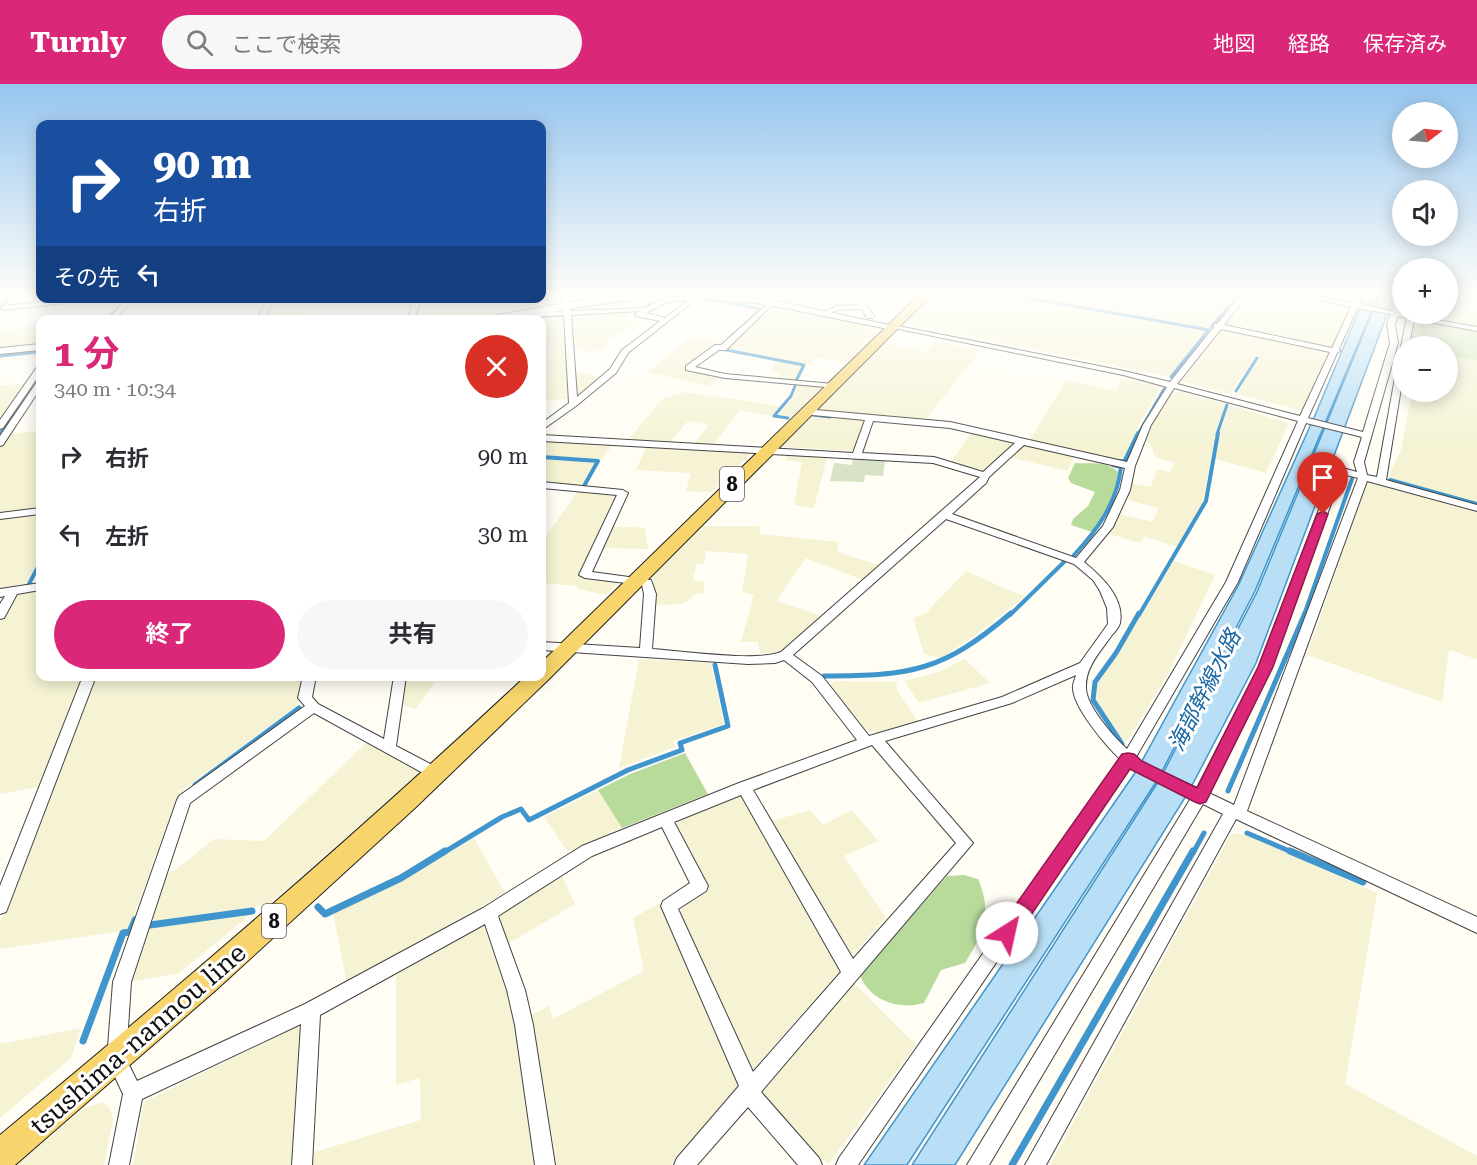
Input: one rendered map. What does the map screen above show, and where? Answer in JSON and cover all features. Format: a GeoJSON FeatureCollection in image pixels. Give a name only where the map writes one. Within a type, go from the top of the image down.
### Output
{"type":"FeatureCollection","features":[{"type":"Feature","properties":{"kind":"main road","name":"tsushima-nannou line"},"geometry":{"type":"LineString","coordinates":[[546,669],[873,346]]}},
{"type":"Feature","properties":{"kind":"main road","name":"tsushima-nannou line"},"geometry":{"type":"LineString","coordinates":[[0,1156],[116,1060],[437,774],[534,681]]}},
{"type":"Feature","properties":{"kind":"street"},"geometry":{"type":"LineString","coordinates":[[0,351],[36,346]]}},
{"type":"Feature","properties":{"kind":"street"},"geometry":{"type":"LineString","coordinates":[[569,346],[573,404]]}},
{"type":"Feature","properties":{"kind":"street"},"geometry":{"type":"LineString","coordinates":[[546,424],[613,371],[625,352],[632,346]]}},
{"type":"Feature","properties":{"kind":"street"},"geometry":{"type":"LineString","coordinates":[[725,346],[718,347],[689,368],[725,376],[833,386]]}},
{"type":"Feature","properties":{"kind":"street"},"geometry":{"type":"LineString","coordinates":[[991,346],[1124,373],[1367,436]]}},
{"type":"Feature","properties":{"kind":"street"},"geometry":{"type":"LineString","coordinates":[[1077,562],[1108,527],[1125,490],[1130,466],[1147,425],[1172,385],[1201,346]]}},
{"type":"Feature","properties":{"kind":"street"},"geometry":{"type":"LineString","coordinates":[[1314,346],[1336,351]]}},
{"type":"Feature","properties":{"kind":"street"},"geometry":{"type":"LineString","coordinates":[[846,1165],[1132,762],[1232,582],[1338,346]]}},
{"type":"Feature","properties":{"kind":"street"},"geometry":{"type":"LineString","coordinates":[[1035,1165],[1235,813],[1363,477],[1359,462],[1393,346]]}},
{"type":"Feature","properties":{"kind":"street"},"geometry":{"type":"LineString","coordinates":[[0,426],[36,375]]}},
{"type":"Feature","properties":{"kind":"street"},"geometry":{"type":"LineString","coordinates":[[0,442],[36,390]]}},
{"type":"Feature","properties":{"kind":"street"},"geometry":{"type":"LineString","coordinates":[[1381,482],[1395,402]]}},
{"type":"Feature","properties":{"kind":"street"},"geometry":{"type":"LineString","coordinates":[[806,412],[950,425],[1130,466]]}},
{"type":"Feature","properties":{"kind":"street"},"geometry":{"type":"LineString","coordinates":[[857,455],[870,418]]}},
{"type":"Feature","properties":{"kind":"street"},"geometry":{"type":"LineString","coordinates":[[546,438],[934,460],[985,476]]}},
{"type":"Feature","properties":{"kind":"street"},"geometry":{"type":"LineString","coordinates":[[546,646],[748,660],[775,659],[785,655],[946,515],[1022,442]]}},
{"type":"Feature","properties":{"kind":"street"},"geometry":{"type":"LineString","coordinates":[[978,1165],[1195,795],[1266,667],[1339,470],[1477,508]]}},
{"type":"Feature","properties":{"kind":"street"},"geometry":{"type":"LineString","coordinates":[[546,485],[623,493],[585,575],[647,582],[650,594],[646,653]]}},
{"type":"Feature","properties":{"kind":"street"},"geometry":{"type":"LineString","coordinates":[[0,516],[36,512]]}},
{"type":"Feature","properties":{"kind":"street"},"geometry":{"type":"LineString","coordinates":[[946,515],[1077,562],[1097,578],[1106,590],[1113,608],[1114,624],[1084,666],[1079,689],[1086,711],[1116,747],[1132,762],[1195,795],[1477,925]]}},
{"type":"Feature","properties":{"kind":"street"},"geometry":{"type":"LineString","coordinates":[[0,593],[36,588]]}},
{"type":"Feature","properties":{"kind":"street"},"geometry":{"type":"LineString","coordinates":[[0,615],[13,591]]}},
{"type":"Feature","properties":{"kind":"street"},"geometry":{"type":"LineString","coordinates":[[684,1165],[965,843],[817,679],[785,655]]}},
{"type":"Feature","properties":{"kind":"street"},"geometry":{"type":"LineString","coordinates":[[133,1093],[311,1010],[489,913],[587,851],[744,787],[871,741],[1007,700],[1084,666]]}},
{"type":"Feature","properties":{"kind":"street"},"geometry":{"type":"LineString","coordinates":[[0,907],[88,681]]}},
{"type":"Feature","properties":{"kind":"street"},"geometry":{"type":"LineString","coordinates":[[309,681],[305,698],[313,707],[437,774]]}},
{"type":"Feature","properties":{"kind":"street"},"geometry":{"type":"LineString","coordinates":[[388,747],[399,681]]}},
{"type":"Feature","properties":{"kind":"street"},"geometry":{"type":"LineString","coordinates":[[119,1165],[133,1093],[116,1060],[122,982],[184,800],[313,707]]}},
{"type":"Feature","properties":{"kind":"street"},"geometry":{"type":"LineString","coordinates":[[744,787],[851,972]]}},
{"type":"Feature","properties":{"kind":"street"},"geometry":{"type":"LineString","coordinates":[[665,819],[700,886],[669,906],[748,1089],[812,1165]]}},
{"type":"Feature","properties":{"kind":"street"},"geometry":{"type":"LineString","coordinates":[[489,913],[516,990],[524,1025],[545,1165]]}},
{"type":"Feature","properties":{"kind":"street"},"geometry":{"type":"LineString","coordinates":[[302,1165],[311,1010]]}},
{"type":"Feature","properties":{"kind":"shaded area"},"geometry":{"type":"Polygon","coordinates":[[[546,346],[565,346],[568,399],[546,401],[546,346]]]}},
{"type":"Feature","properties":{"kind":"shaded area"},"geometry":{"type":"Polygon","coordinates":[[[573,346],[604,346],[592,352],[573,346]]]}},
{"type":"Feature","properties":{"kind":"shaded area"},"geometry":{"type":"Polygon","coordinates":[[[679,346],[715,346],[686,369],[719,377],[711,387],[648,372],[679,346]]]}},
{"type":"Feature","properties":{"kind":"shaded area"},"geometry":{"type":"Polygon","coordinates":[[[864,346],[848,362],[815,357],[810,365],[726,348],[864,346]]]}},
{"type":"Feature","properties":{"kind":"shaded area"},"geometry":{"type":"Polygon","coordinates":[[[880,346],[899,346],[926,352],[931,346],[963,346],[981,350],[924,421],[815,411],[880,346]]]}},
{"type":"Feature","properties":{"kind":"shaded area"},"geometry":{"type":"Polygon","coordinates":[[[1020,346],[1194,346],[1170,377],[1020,346]]]}},
{"type":"Feature","properties":{"kind":"shaded area"},"geometry":{"type":"Polygon","coordinates":[[[1207,346],[1310,346],[1332,351],[1304,411],[1238,394],[1257,357],[1231,394],[1181,381],[1207,346]]]}},
{"type":"Feature","properties":{"kind":"shaded area"},"geometry":{"type":"Polygon","coordinates":[[[1458,357],[1477,361],[1477,503],[1388,478],[1401,450],[1410,402],[1458,402],[1458,357]]]}},
{"type":"Feature","properties":{"kind":"shaded area"},"geometry":{"type":"Polygon","coordinates":[[[776,360],[803,365],[795,381],[778,379],[780,374],[770,372],[776,360]]]}},
{"type":"Feature","properties":{"kind":"shaded area"},"geometry":{"type":"Polygon","coordinates":[[[574,371],[604,377],[580,395],[576,394],[574,371]]]}},
{"type":"Feature","properties":{"kind":"shaded area"},"geometry":{"type":"Polygon","coordinates":[[[1121,379],[1161,387],[1141,421],[1123,461],[1030,440],[1066,380],[1116,391],[1121,379]]]}},
{"type":"Feature","properties":{"kind":"shaded area"},"geometry":{"type":"Polygon","coordinates":[[[28,383],[5,415],[0,415],[0,386],[28,383]]]}},
{"type":"Feature","properties":{"kind":"shaded area"},"geometry":{"type":"Polygon","coordinates":[[[798,385],[820,388],[790,417],[779,414],[794,397],[798,385]]]}},
{"type":"Feature","properties":{"kind":"shaded area"},"geometry":{"type":"Polygon","coordinates":[[[685,392],[780,406],[772,416],[740,410],[714,444],[695,443],[709,425],[688,421],[670,442],[628,440],[662,399],[685,392]]]}},
{"type":"Feature","properties":{"kind":"shaded area"},"geometry":{"type":"Polygon","coordinates":[[[1172,392],[1226,404],[1216,430],[1204,500],[1178,547],[1145,537],[1140,543],[1109,534],[1120,514],[1153,522],[1158,508],[1128,500],[1131,483],[1151,487],[1157,469],[1170,472],[1175,463],[1155,457],[1151,445],[1145,440],[1172,392]]]}},
{"type":"Feature","properties":{"kind":"shaded area"},"geometry":{"type":"Polygon","coordinates":[[[1229,405],[1289,423],[1266,473],[1215,459],[1220,432],[1229,405]]]}},
{"type":"Feature","properties":{"kind":"shaded area"},"geometry":{"type":"Polygon","coordinates":[[[813,416],[866,420],[856,451],[782,445],[813,416]]]}},
{"type":"Feature","properties":{"kind":"shaded area"},"geometry":{"type":"Polygon","coordinates":[[[36,431],[36,510],[0,515],[0,445],[8,434],[36,431]]]}},
{"type":"Feature","properties":{"kind":"shaded area"},"geometry":{"type":"Polygon","coordinates":[[[971,433],[1014,444],[984,472],[951,462],[971,433]]]}},
{"type":"Feature","properties":{"kind":"shaded area"},"geometry":{"type":"Polygon","coordinates":[[[546,441],[613,444],[601,460],[546,456],[546,441]]]}},
{"type":"Feature","properties":{"kind":"shaded area"},"geometry":{"type":"Polygon","coordinates":[[[1022,445],[1073,457],[1068,471],[1009,457],[1022,445]]]}},
{"type":"Feature","properties":{"kind":"shaded area"},"geometry":{"type":"Polygon","coordinates":[[[647,446],[752,453],[712,492],[686,491],[691,473],[636,470],[647,446]]]}},
{"type":"Feature","properties":{"kind":"shaded area"},"geometry":{"type":"Polygon","coordinates":[[[787,454],[827,457],[814,508],[794,505],[802,462],[785,460],[787,454]]]}},
{"type":"Feature","properties":{"kind":"shaded area"},"geometry":{"type":"Polygon","coordinates":[[[546,459],[596,462],[581,487],[546,483],[546,459]]]}},
{"type":"Feature","properties":{"kind":"shaded area"},"geometry":{"type":"Polygon","coordinates":[[[1373,481],[1477,509],[1477,659],[1449,650],[1442,702],[1307,655],[1367,482],[1373,481]]]}},
{"type":"Feature","properties":{"kind":"shaded area"},"geometry":{"type":"Polygon","coordinates":[[[578,491],[618,495],[580,576],[618,582],[606,595],[577,589],[577,586],[546,583],[546,536],[578,491]]]}},
{"type":"Feature","properties":{"kind":"shaded area"},"geometry":{"type":"Polygon","coordinates":[[[36,513],[36,565],[25,586],[0,590],[0,518],[36,513]]]}},
{"type":"Feature","properties":{"kind":"shaded area"},"geometry":{"type":"Polygon","coordinates":[[[611,526],[645,528],[648,549],[601,548],[611,526]]]}},
{"type":"Feature","properties":{"kind":"shaded area"},"geometry":{"type":"Polygon","coordinates":[[[701,526],[759,526],[760,534],[839,542],[837,552],[879,565],[863,580],[806,558],[776,601],[822,616],[780,652],[760,654],[758,642],[741,642],[754,595],[742,592],[748,554],[706,551],[704,564],[697,563],[693,580],[704,582],[704,594],[697,593],[683,604],[653,605],[653,576],[701,526]]]}},
{"type":"Feature","properties":{"kind":"shaded area"},"geometry":{"type":"Polygon","coordinates":[[[1174,561],[1215,575],[1167,676],[1126,742],[1120,738],[1095,700],[1097,683],[1118,654],[1174,561]]]}},
{"type":"Feature","properties":{"kind":"shaded area"},"geometry":{"type":"Polygon","coordinates":[[[966,571],[1025,597],[941,658],[924,654],[913,618],[925,614],[966,571]]]}},
{"type":"Feature","properties":{"kind":"shaded area"},"geometry":{"type":"Polygon","coordinates":[[[36,591],[36,681],[83,681],[42,786],[0,794],[0,623],[14,596],[36,591]]]}},
{"type":"Feature","properties":{"kind":"shaded area"},"geometry":{"type":"Polygon","coordinates":[[[639,659],[711,663],[724,724],[673,741],[675,747],[619,768],[639,659]]]}},
{"type":"Feature","properties":{"kind":"shaded area"},"geometry":{"type":"Polygon","coordinates":[[[965,659],[990,683],[919,703],[904,681],[939,672],[965,659]]]}},
{"type":"Feature","properties":{"kind":"shaded area"},"geometry":{"type":"Polygon","coordinates":[[[91,681],[305,681],[298,705],[184,789],[175,802],[129,930],[0,949],[0,922],[91,681]]]}},
{"type":"Feature","properties":{"kind":"shaded area"},"geometry":{"type":"Polygon","coordinates":[[[405,681],[435,682],[416,709],[402,705],[405,681]]]}},
{"type":"Feature","properties":{"kind":"shaded area"},"geometry":{"type":"Polygon","coordinates":[[[832,682],[896,682],[898,692],[919,723],[876,733],[864,730],[831,686],[832,682]]]}},
{"type":"Feature","properties":{"kind":"shaded area"},"geometry":{"type":"Polygon","coordinates":[[[366,743],[417,767],[418,775],[268,905],[148,922],[165,874],[175,870],[214,839],[264,841],[366,743]]]}},
{"type":"Feature","properties":{"kind":"shaded area"},"geometry":{"type":"Polygon","coordinates":[[[598,790],[622,828],[568,852],[544,817],[598,790]]]}},
{"type":"Feature","properties":{"kind":"shaded area"},"geometry":{"type":"Polygon","coordinates":[[[742,795],[842,969],[754,1068],[746,1067],[680,914],[683,904],[708,888],[675,827],[679,820],[742,795]]]}},
{"type":"Feature","properties":{"kind":"shaded area"},"geometry":{"type":"Polygon","coordinates":[[[810,810],[823,825],[852,810],[878,841],[844,856],[886,918],[851,957],[768,822],[810,810]]]}},
{"type":"Feature","properties":{"kind":"shaded area"},"geometry":{"type":"Polygon","coordinates":[[[1231,834],[1244,834],[1377,893],[1345,1084],[1477,1156],[1477,1165],[1050,1165],[1231,834]]]}},
{"type":"Feature","properties":{"kind":"shaded area"},"geometry":{"type":"Polygon","coordinates":[[[474,838],[505,893],[347,983],[333,913],[402,881],[474,838]]]}},
{"type":"Feature","properties":{"kind":"shaded area"},"geometry":{"type":"Polygon","coordinates":[[[562,876],[575,904],[506,945],[498,922],[500,912],[562,876]]]}},
{"type":"Feature","properties":{"kind":"shaded area"},"geometry":{"type":"Polygon","coordinates":[[[660,903],[739,1073],[739,1089],[671,1165],[550,1165],[530,1016],[549,1006],[553,1019],[644,971],[633,918],[660,903]]]}},
{"type":"Feature","properties":{"kind":"shaded area"},"geometry":{"type":"Polygon","coordinates":[[[251,914],[179,973],[126,983],[145,929],[251,914]]]}},
{"type":"Feature","properties":{"kind":"shaded area"},"geometry":{"type":"Polygon","coordinates":[[[482,926],[490,928],[512,997],[537,1165],[311,1165],[311,1153],[421,1120],[420,1078],[396,1085],[396,975],[482,926]]]}},
{"type":"Feature","properties":{"kind":"shaded area"},"geometry":{"type":"Polygon","coordinates":[[[853,982],[916,1045],[829,1163],[820,1160],[764,1101],[762,1085],[853,982]]]}},
{"type":"Feature","properties":{"kind":"shaded area"},"geometry":{"type":"Polygon","coordinates":[[[297,1026],[305,1030],[297,1165],[133,1165],[144,1102],[297,1026]]]}},
{"type":"Feature","properties":{"kind":"shaded area"},"geometry":{"type":"Polygon","coordinates":[[[81,1028],[71,1058],[0,1118],[0,1044],[81,1028]]]}},
{"type":"Feature","properties":{"kind":"shaded area"},"geometry":{"type":"Polygon","coordinates":[[[102,1102],[110,1108],[113,1120],[104,1165],[15,1165],[85,1108],[102,1102]]]}},
{"type":"Feature","properties":{"kind":"green space"},"geometry":{"type":"Polygon","coordinates":[[[1458,346],[1477,346],[1477,361],[1458,357],[1458,346]]]}},
{"type":"Feature","properties":{"kind":"green space"},"geometry":{"type":"Polygon","coordinates":[[[853,457],[885,460],[883,476],[865,475],[864,482],[830,481],[834,463],[852,465],[853,457]]]}},
{"type":"Feature","properties":{"kind":"green space"},"geometry":{"type":"Polygon","coordinates":[[[1075,463],[1104,464],[1119,473],[1110,504],[1092,532],[1071,525],[1073,519],[1088,506],[1095,492],[1071,483],[1068,478],[1075,463]]]}},
{"type":"Feature","properties":{"kind":"green space"},"geometry":{"type":"Polygon","coordinates":[[[685,753],[708,794],[622,828],[598,790],[630,774],[685,753]]]}},
{"type":"Feature","properties":{"kind":"green space"},"geometry":{"type":"Polygon","coordinates":[[[964,875],[978,879],[985,902],[981,933],[965,963],[941,970],[924,1003],[895,1004],[878,997],[865,984],[860,975],[947,876],[964,875]]]}},
{"type":"Feature","properties":{"kind":"water"},"geometry":{"type":"Polygon","coordinates":[[[1344,346],[1357,346],[1255,591],[1158,779],[907,1165],[864,1165],[1137,770],[1239,584],[1344,346]]]}},
{"type":"Feature","properties":{"kind":"water"},"geometry":{"type":"Polygon","coordinates":[[[1358,346],[1375,346],[1256,663],[1188,793],[955,1165],[912,1165],[1160,779],[1257,592],[1358,346]]]}},
{"type":"Feature","properties":{"kind":"waterway"},"geometry":{"type":"LineString","coordinates":[[1171,377],[1195,346]]}},
{"type":"Feature","properties":{"kind":"waterway"},"geometry":{"type":"LineString","coordinates":[[721,349],[804,365],[796,381]]}},
{"type":"Feature","properties":{"kind":"waterway"},"geometry":{"type":"LineString","coordinates":[[0,356],[36,352]]}},
{"type":"Feature","properties":{"kind":"waterway"},"geometry":{"type":"LineString","coordinates":[[1236,391],[1257,358]]}},
{"type":"Feature","properties":{"kind":"waterway"},"geometry":{"type":"LineString","coordinates":[[0,434],[36,382]]}},
{"type":"Feature","properties":{"kind":"waterway"},"geometry":{"type":"LineString","coordinates":[[788,418],[774,416],[791,396],[795,386]]}},
{"type":"Feature","properties":{"kind":"waterway"},"geometry":{"type":"LineString","coordinates":[[1138,434],[1164,389]]}},
{"type":"Feature","properties":{"kind":"waterway"},"geometry":{"type":"LineString","coordinates":[[1217,434],[1227,405]]}},
{"type":"Feature","properties":{"kind":"waterway"},"geometry":{"type":"LineString","coordinates":[[813,415],[830,417]]}},
{"type":"Feature","properties":{"kind":"waterway"},"geometry":{"type":"LineString","coordinates":[[1120,461],[1124,462],[1138,433]]}},
{"type":"Feature","properties":{"kind":"waterway"},"geometry":{"type":"LineString","coordinates":[[1139,615],[1206,501],[1218,433]]}},
{"type":"Feature","properties":{"kind":"waterway"},"geometry":{"type":"LineString","coordinates":[[546,457],[598,461],[584,486]]}},
{"type":"Feature","properties":{"kind":"waterway"},"geometry":{"type":"LineString","coordinates":[[1074,555],[1091,535],[1111,504],[1121,467],[1113,465]]}},
{"type":"Feature","properties":{"kind":"waterway"},"geometry":{"type":"LineString","coordinates":[[1304,615],[1352,479]]}},
{"type":"Feature","properties":{"kind":"waterway"},"geometry":{"type":"LineString","coordinates":[[1390,480],[1477,504]]}},
{"type":"Feature","properties":{"kind":"waterway"},"geometry":{"type":"LineString","coordinates":[[1010,615],[1064,562]]}},
{"type":"Feature","properties":{"kind":"waterway"},"geometry":{"type":"LineString","coordinates":[[29,584],[36,571]]}},
{"type":"Feature","properties":{"kind":"waterway"},"geometry":{"type":"LineString","coordinates":[[824,676],[881,674],[925,666],[965,647],[1011,613]]}},
{"type":"Feature","properties":{"kind":"waterway"},"geometry":{"type":"LineString","coordinates":[[1122,744],[1093,700],[1095,682],[1116,653],[1139,613]]}},
{"type":"Feature","properties":{"kind":"waterway"},"geometry":{"type":"LineString","coordinates":[[1228,791],[1305,613]]}},
{"type":"Feature","properties":{"kind":"waterway"},"geometry":{"type":"LineString","coordinates":[[443,853],[502,817],[521,809],[529,820],[628,770],[682,750],[680,743],[728,726],[715,665]]}},
{"type":"Feature","properties":{"kind":"waterway"},"geometry":{"type":"LineString","coordinates":[[195,785],[299,708]]}},
{"type":"Feature","properties":{"kind":"waterway"},"geometry":{"type":"LineString","coordinates":[[1193,853],[1204,833]]}},
{"type":"Feature","properties":{"kind":"waterway"},"geometry":{"type":"LineString","coordinates":[[1247,833],[1294,853]]}},
{"type":"Feature","properties":{"kind":"waterway"},"geometry":{"type":"LineString","coordinates":[[318,907],[325,914],[401,878],[445,851]]}},
{"type":"Feature","properties":{"kind":"waterway"},"geometry":{"type":"LineString","coordinates":[[1012,1165],[1193,851]]}},
{"type":"Feature","properties":{"kind":"waterway"},"geometry":{"type":"LineString","coordinates":[[1290,851],[1363,882]]}},
{"type":"Feature","properties":{"kind":"waterway"},"geometry":{"type":"LineString","coordinates":[[150,925],[252,911]]}},
{"type":"Feature","properties":{"kind":"waterway"},"geometry":{"type":"LineString","coordinates":[[83,1041],[123,933],[130,932],[135,920]]}},
{"type":"Feature","properties":{"kind":"route"},"geometry":{"type":"LineString","coordinates":[[1007,933],[1128,759],[1136,766],[1200,797],[1266,667],[1323,514]]}},
{"type":"Feature","properties":{"kind":"water label","name":"海部幹線水路"},"geometry":{"type":"Point","coordinates":[1204,690]}}]}
